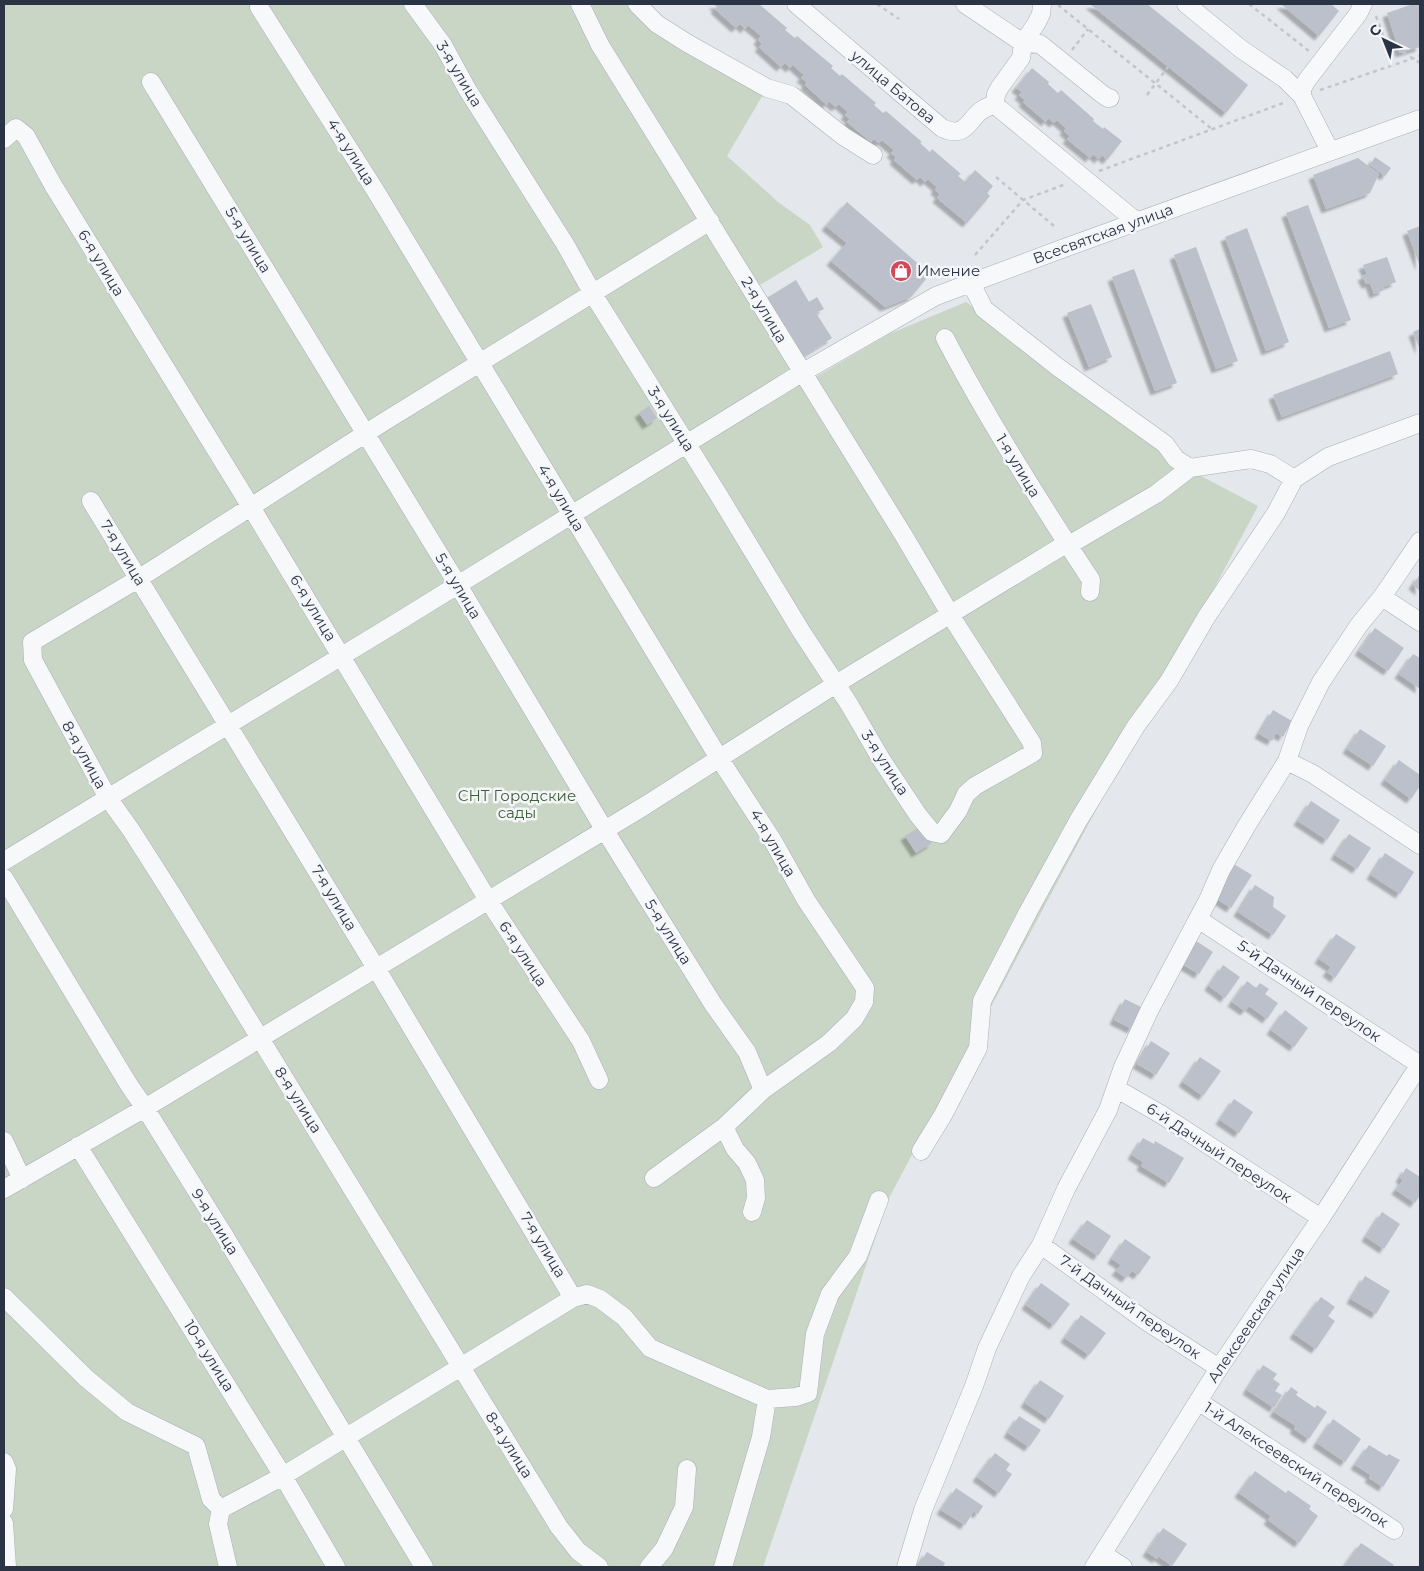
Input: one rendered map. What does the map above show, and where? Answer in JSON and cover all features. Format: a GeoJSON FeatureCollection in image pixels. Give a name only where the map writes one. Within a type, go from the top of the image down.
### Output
{"type":"FeatureCollection","features":[{"type":"Feature","properties":{"kind":"street","name":"3-я улица"},"geometry":{"type":"LineString","coordinates":[[414,4],[443,45],[467,89],[565,244],[593,294],[688,444],[881,759],[918,815],[932,832]]}},
{"type":"Feature","properties":{"kind":"street","name":"2-я улица"},"geometry":{"type":"LineString","coordinates":[[580,4],[600,45],[710,221],[800,374],[904,536],[988,676],[1032,742],[1033,753],[975,786],[966,794],[958,811],[941,834],[932,832]]}},
{"type":"Feature","properties":{"kind":"street"},"geometry":{"type":"LineString","coordinates":[[637,4],[657,24],[687,43],[767,88],[790,94],[843,136],[873,156]]}},
{"type":"Feature","properties":{"kind":"street","name":"улица Батова"},"geometry":{"type":"LineString","coordinates":[[796,4],[942,128],[952,133],[959,132],[968,125],[980,110],[987,106],[995,105]]}},
{"type":"Feature","properties":{"kind":"street"},"geometry":{"type":"LineString","coordinates":[[965,4],[1024,43],[1040,44],[1102,94],[1110,98]]}},
{"type":"Feature","properties":{"kind":"street"},"geometry":{"type":"LineString","coordinates":[[1042,4],[1041,14],[1024,43],[1021,58],[996,94],[995,105],[1137,222]]}},
{"type":"Feature","properties":{"kind":"street"},"geometry":{"type":"LineString","coordinates":[[1186,4],[1241,48],[1285,79],[1302,96],[1330,151]]}},
{"type":"Feature","properties":{"kind":"street","name":"4-я улица"},"geometry":{"type":"LineString","coordinates":[[259,7],[355,158],[718,758],[773,841],[806,900],[865,988],[864,1002],[854,1019],[829,1044],[763,1090]]}},
{"type":"Feature","properties":{"kind":"street"},"geometry":{"type":"LineString","coordinates":[[1302,96],[1302,89],[1358,14],[1369,9]]}},
{"type":"Feature","properties":{"kind":"street","name":"5-я улица"},"geometry":{"type":"LineString","coordinates":[[151,82],[458,585],[604,829],[713,1004],[747,1052],[763,1090]]}},
{"type":"Feature","properties":{"kind":"street","name":"Всесвятская улица"},"geometry":{"type":"LineString","coordinates":[[4,861],[342,656],[800,374],[936,296],[1420,119]]}},
{"type":"Feature","properties":{"kind":"street","name":"6-я улица"},"geometry":{"type":"LineString","coordinates":[[4,140],[16,128],[26,136],[53,185],[342,656],[488,900],[581,1041],[599,1080]]}},
{"type":"Feature","properties":{"kind":"street"},"geometry":{"type":"LineString","coordinates":[[138,579],[366,434],[710,221]]}},
{"type":"Feature","properties":{"kind":"street"},"geometry":{"type":"LineString","coordinates":[[971,283],[984,310],[1059,368],[1165,444],[1176,459],[1190,468]]}},
{"type":"Feature","properties":{"kind":"street","name":"1-я улица"},"geometry":{"type":"LineString","coordinates":[[945,338],[980,404],[1092,580],[1090,592]]}},
{"type":"Feature","properties":{"kind":"street"},"geometry":{"type":"LineString","coordinates":[[921,1151],[943,1115],[978,1048],[982,1001],[1073,830],[1109,768],[1136,726],[1169,681],[1208,616],[1276,513],[1294,478],[1328,457],[1420,423]]}},
{"type":"Feature","properties":{"kind":"street"},"geometry":{"type":"LineString","coordinates":[[4,1189],[145,1108],[488,900],[1059,548],[1068,545],[1156,494],[1190,468],[1251,459],[1270,464],[1294,478]]}},
{"type":"Feature","properties":{"kind":"street","name":"7-я улица"},"geometry":{"type":"LineString","coordinates":[[91,501],[376,968],[573,1298]]}},
{"type":"Feature","properties":{"kind":"street"},"geometry":{"type":"LineString","coordinates":[[906,1567],[923,1510],[974,1386],[987,1348],[1021,1276],[1041,1245],[1066,1189],[1108,1110],[1117,1089],[1123,1067],[1150,1009],[1198,919],[1221,870],[1287,760],[1299,726],[1321,682],[1420,542]]}},
{"type":"Feature","properties":{"kind":"street","name":"8-я улица"},"geometry":{"type":"LineString","coordinates":[[138,579],[32,642],[33,660],[108,798],[173,896],[559,1527],[578,1551],[599,1567]]}},
{"type":"Feature","properties":{"kind":"street"},"geometry":{"type":"LineString","coordinates":[[1382,596],[1420,622]]}},
{"type":"Feature","properties":{"kind":"street"},"geometry":{"type":"LineString","coordinates":[[1287,760],[1313,774],[1420,846]]}},
{"type":"Feature","properties":{"kind":"street","name":"9-я улица"},"geometry":{"type":"LineString","coordinates":[[4,878],[129,1085],[224,1235],[424,1567]]}},
{"type":"Feature","properties":{"kind":"street","name":"5-й Дачный переулок"},"geometry":{"type":"LineString","coordinates":[[1198,919],[1254,954],[1420,1065]]}},
{"type":"Feature","properties":{"kind":"street","name":"Алексеевская улица"},"geometry":{"type":"LineString","coordinates":[[1098,1560],[1198,1400],[1321,1218],[1420,1065]]}},
{"type":"Feature","properties":{"kind":"street","name":"6-й Дачный переулок"},"geometry":{"type":"LineString","coordinates":[[1117,1089],[1186,1130],[1321,1218]]}},
{"type":"Feature","properties":{"kind":"street"},"geometry":{"type":"LineString","coordinates":[[654,1178],[724,1127],[763,1090]]}},
{"type":"Feature","properties":{"kind":"street"},"geometry":{"type":"LineString","coordinates":[[724,1127],[735,1149],[747,1164],[755,1180],[756,1198],[752,1212]]}},
{"type":"Feature","properties":{"kind":"street"},"geometry":{"type":"LineString","coordinates":[[4,1141],[22,1179]]}},
{"type":"Feature","properties":{"kind":"street","name":"10-я улица"},"geometry":{"type":"LineString","coordinates":[[78,1146],[284,1476],[336,1567]]}},
{"type":"Feature","properties":{"kind":"street"},"geometry":{"type":"LineString","coordinates":[[221,1509],[284,1476],[573,1298],[587,1294],[600,1299],[624,1317],[650,1348],[767,1399],[796,1397],[808,1393],[815,1334],[830,1294],[858,1256],[879,1200]]}},
{"type":"Feature","properties":{"kind":"street","name":"7-й Дачный переулок"},"geometry":{"type":"LineString","coordinates":[[1041,1245],[1146,1320],[1219,1368]]}},
{"type":"Feature","properties":{"kind":"street"},"geometry":{"type":"LineString","coordinates":[[4,1297],[86,1378],[127,1412],[196,1446],[212,1499],[221,1509]]}},
{"type":"Feature","properties":{"kind":"street"},"geometry":{"type":"LineString","coordinates":[[723,1567],[761,1437],[767,1399]]}},
{"type":"Feature","properties":{"kind":"street","name":"1-й Алексеевский переулок"},"geometry":{"type":"LineString","coordinates":[[1198,1400],[1394,1530]]}},
{"type":"Feature","properties":{"kind":"street"},"geometry":{"type":"LineString","coordinates":[[4,1462],[7,1469],[4,1509]]}},
{"type":"Feature","properties":{"kind":"street"},"geometry":{"type":"LineString","coordinates":[[649,1567],[664,1549],[684,1507],[688,1469]]}},
{"type":"Feature","properties":{"kind":"street"},"geometry":{"type":"LineString","coordinates":[[221,1509],[218,1524],[228,1567]]}},
{"type":"Feature","properties":{"kind":"street"},"geometry":{"type":"LineString","coordinates":[[4,1523],[7,1567]]}},
{"type":"Feature","properties":{"kind":"street"},"geometry":{"type":"LineString","coordinates":[[1098,1560],[1123,1567]]}},
{"type":"Feature","properties":{"kind":"path"},"geometry":{"type":"LineString","coordinates":[[877,4],[899,20]]}},
{"type":"Feature","properties":{"kind":"path"},"geometry":{"type":"LineString","coordinates":[[1056,4],[1212,129]]}},
{"type":"Feature","properties":{"kind":"path"},"geometry":{"type":"LineString","coordinates":[[1249,4],[1322,62]]}},
{"type":"Feature","properties":{"kind":"path"},"geometry":{"type":"LineString","coordinates":[[1369,9],[1385,41],[1420,63]]}},
{"type":"Feature","properties":{"kind":"path"},"geometry":{"type":"LineString","coordinates":[[1067,57],[1088,29]]}},
{"type":"Feature","properties":{"kind":"path"},"geometry":{"type":"LineString","coordinates":[[975,255],[1023,200],[1302,96],[1420,56]]}},
{"type":"Feature","properties":{"kind":"path"},"geometry":{"type":"LineString","coordinates":[[1147,95],[1168,67]]}},
{"type":"Feature","properties":{"kind":"path"},"geometry":{"type":"LineString","coordinates":[[996,177],[1054,226]]}},
{"type":"Feature","properties":{"kind":"green space","name":"СНТ Городские сады"},"geometry":{"type":"Polygon","coordinates":[[[4,4],[637,4],[767,88],[727,156],[778,202],[810,225],[823,247],[755,288],[809,381],[889,334],[966,302],[1184,467],[1258,506],[889,1198],[763,1567],[4,1567],[4,4]]]}},
{"type":"Feature","properties":{"kind":"building"},"geometry":{"type":"Polygon","coordinates":[[[713,4],[759,4],[787,28],[785,30],[795,38],[797,36],[833,66],[831,68],[840,76],[842,74],[876,103],[874,105],[883,113],[886,111],[922,142],[920,143],[930,152],[932,149],[961,174],[958,176],[965,182],[975,170],[993,186],[987,193],[990,196],[967,223],[937,198],[940,194],[935,190],[937,187],[928,179],[925,182],[920,177],[917,180],[894,160],[896,157],[891,153],[894,150],[882,140],[879,143],[874,139],[871,142],[847,122],[850,119],[845,115],[848,112],[839,104],[836,107],[829,101],[827,105],[805,85],[807,82],[801,78],[804,75],[793,65],[790,68],[785,63],[781,67],[759,47],[762,44],[758,40],[761,36],[748,25],[745,29],[740,24],[736,28],[715,9],[717,7],[713,4]]]}},
{"type":"Feature","properties":{"kind":"building"},"geometry":{"type":"Polygon","coordinates":[[[1090,4],[1147,4],[1248,85],[1226,113],[1090,4]]]}},
{"type":"Feature","properties":{"kind":"building"},"geometry":{"type":"Polygon","coordinates":[[[1281,4],[1331,4],[1339,11],[1319,36],[1281,4]]]}},
{"type":"Feature","properties":{"kind":"building"},"geometry":{"type":"Polygon","coordinates":[[[1413,4],[1420,4],[1420,47],[1400,53],[1387,13],[1413,4]]]}},
{"type":"Feature","properties":{"kind":"building"},"geometry":{"type":"Polygon","coordinates":[[[1032,68],[1049,82],[1048,84],[1058,93],[1061,90],[1094,119],[1093,121],[1122,141],[1107,160],[1102,155],[1099,159],[1093,154],[1090,158],[1067,139],[1070,136],[1064,131],[1066,128],[1057,120],[1054,123],[1048,118],[1046,122],[1023,102],[1025,100],[1019,95],[1022,92],[1016,88],[1032,68]]]}},
{"type":"Feature","properties":{"kind":"building"},"geometry":{"type":"Polygon","coordinates":[[[1375,157],[1391,168],[1385,176],[1370,165],[1375,157]]]}},
{"type":"Feature","properties":{"kind":"building"},"geometry":{"type":"Polygon","coordinates":[[[1358,158],[1379,174],[1370,193],[1326,209],[1313,175],[1358,158]]]}},
{"type":"Feature","properties":{"kind":"building"},"geometry":{"type":"Polygon","coordinates":[[[847,202],[930,274],[911,297],[885,307],[831,261],[847,243],[826,226],[847,202]]]}},
{"type":"Feature","properties":{"kind":"building"},"geometry":{"type":"Polygon","coordinates":[[[1308,205],[1351,320],[1329,328],[1286,213],[1308,205]]]}},
{"type":"Feature","properties":{"kind":"building"},"geometry":{"type":"Polygon","coordinates":[[[1420,226],[1420,266],[1407,231],[1420,226]]]}},
{"type":"Feature","properties":{"kind":"building"},"geometry":{"type":"Polygon","coordinates":[[[1247,228],[1289,342],[1266,351],[1225,237],[1247,228]]]}},
{"type":"Feature","properties":{"kind":"building"},"geometry":{"type":"Polygon","coordinates":[[[1196,247],[1238,361],[1216,369],[1174,255],[1196,247]]]}},
{"type":"Feature","properties":{"kind":"building"},"geometry":{"type":"Polygon","coordinates":[[[1387,257],[1396,282],[1383,287],[1384,290],[1374,294],[1370,283],[1366,284],[1362,276],[1367,274],[1363,265],[1387,257]]]}},
{"type":"Feature","properties":{"kind":"building"},"geometry":{"type":"Polygon","coordinates":[[[1134,269],[1177,383],[1155,391],[1112,277],[1134,269]]]}},
{"type":"Feature","properties":{"kind":"building"},"geometry":{"type":"Polygon","coordinates":[[[796,280],[809,302],[817,297],[824,309],[816,313],[832,338],[800,358],[765,299],[796,280]]]}},
{"type":"Feature","properties":{"kind":"building"},"geometry":{"type":"Polygon","coordinates":[[[1091,304],[1112,357],[1089,367],[1067,313],[1091,304]]]}},
{"type":"Feature","properties":{"kind":"building"},"geometry":{"type":"Polygon","coordinates":[[[1420,329],[1420,350],[1413,332],[1420,329]]]}},
{"type":"Feature","properties":{"kind":"building"},"geometry":{"type":"Polygon","coordinates":[[[1390,351],[1398,374],[1282,417],[1273,395],[1390,351]]]}},
{"type":"Feature","properties":{"kind":"building"},"geometry":{"type":"Polygon","coordinates":[[[649,406],[657,418],[647,425],[639,413],[649,406]]]}},
{"type":"Feature","properties":{"kind":"building"},"geometry":{"type":"Polygon","coordinates":[[[1420,574],[1420,591],[1413,585],[1420,574]]]}},
{"type":"Feature","properties":{"kind":"building"},"geometry":{"type":"Polygon","coordinates":[[[1375,628],[1404,648],[1388,671],[1359,651],[1375,628]]]}},
{"type":"Feature","properties":{"kind":"building"},"geometry":{"type":"Polygon","coordinates":[[[1413,654],[1420,658],[1420,689],[1399,674],[1413,654]]]}},
{"type":"Feature","properties":{"kind":"building"},"geometry":{"type":"Polygon","coordinates":[[[1273,710],[1292,721],[1283,737],[1276,733],[1272,741],[1259,734],[1273,710]]]}},
{"type":"Feature","properties":{"kind":"building"},"geometry":{"type":"Polygon","coordinates":[[[1360,729],[1386,746],[1373,766],[1347,749],[1360,729]]]}},
{"type":"Feature","properties":{"kind":"building"},"geometry":{"type":"Polygon","coordinates":[[[1399,760],[1420,775],[1420,786],[1411,799],[1385,780],[1399,760]]]}},
{"type":"Feature","properties":{"kind":"building"},"geometry":{"type":"Polygon","coordinates":[[[1311,801],[1340,820],[1327,840],[1298,821],[1311,801]]]}},
{"type":"Feature","properties":{"kind":"building"},"geometry":{"type":"Polygon","coordinates":[[[921,826],[932,843],[916,853],[905,836],[921,826]]]}},
{"type":"Feature","properties":{"kind":"building"},"geometry":{"type":"Polygon","coordinates":[[[1349,834],[1371,848],[1357,869],[1335,855],[1349,834]]]}},
{"type":"Feature","properties":{"kind":"building"},"geometry":{"type":"Polygon","coordinates":[[[1385,853],[1414,872],[1400,894],[1371,875],[1385,853]]]}},
{"type":"Feature","properties":{"kind":"building"},"geometry":{"type":"Polygon","coordinates":[[[1232,863],[1252,875],[1231,908],[1217,899],[1226,885],[1220,882],[1232,863]]]}},
{"type":"Feature","properties":{"kind":"building"},"geometry":{"type":"Polygon","coordinates":[[[1255,885],[1274,897],[1273,907],[1286,916],[1273,935],[1238,912],[1255,885]]]}},
{"type":"Feature","properties":{"kind":"building"},"geometry":{"type":"Polygon","coordinates":[[[1336,934],[1356,947],[1335,978],[1327,972],[1331,967],[1319,959],[1336,934]]]}},
{"type":"Feature","properties":{"kind":"building"},"geometry":{"type":"Polygon","coordinates":[[[1196,941],[1213,952],[1199,974],[1182,964],[1196,941]]]}},
{"type":"Feature","properties":{"kind":"building"},"geometry":{"type":"Polygon","coordinates":[[[1223,965],[1240,977],[1225,998],[1209,986],[1223,965]]]}},
{"type":"Feature","properties":{"kind":"building"},"geometry":{"type":"Polygon","coordinates":[[[1247,981],[1256,988],[1260,983],[1269,989],[1265,994],[1278,1003],[1267,1019],[1249,1006],[1245,1011],[1232,1002],[1247,981]]]}},
{"type":"Feature","properties":{"kind":"building"},"geometry":{"type":"Polygon","coordinates":[[[1125,999],[1143,1008],[1132,1029],[1114,1020],[1125,999]]]}},
{"type":"Feature","properties":{"kind":"building"},"geometry":{"type":"Polygon","coordinates":[[[1285,1010],[1308,1028],[1294,1047],[1271,1030],[1285,1010]]]}},
{"type":"Feature","properties":{"kind":"building"},"geometry":{"type":"Polygon","coordinates":[[[1151,1041],[1170,1053],[1156,1075],[1137,1064],[1151,1041]]]}},
{"type":"Feature","properties":{"kind":"building"},"geometry":{"type":"Polygon","coordinates":[[[1200,1057],[1221,1071],[1203,1096],[1183,1082],[1200,1057]]]}},
{"type":"Feature","properties":{"kind":"building"},"geometry":{"type":"Polygon","coordinates":[[[1234,1099],[1253,1112],[1239,1133],[1220,1120],[1234,1099]]]}},
{"type":"Feature","properties":{"kind":"building"},"geometry":{"type":"Polygon","coordinates":[[[1143,1138],[1154,1144],[1155,1141],[1184,1158],[1169,1183],[1141,1166],[1143,1162],[1132,1155],[1143,1138]]]}},
{"type":"Feature","properties":{"kind":"building"},"geometry":{"type":"Polygon","coordinates":[[[1406,1168],[1420,1177],[1420,1195],[1415,1203],[1396,1190],[1403,1180],[1400,1178],[1406,1168]]]}},
{"type":"Feature","properties":{"kind":"building"},"geometry":{"type":"Polygon","coordinates":[[[1382,1212],[1400,1224],[1384,1249],[1366,1237],[1382,1212]]]}},
{"type":"Feature","properties":{"kind":"building"},"geometry":{"type":"Polygon","coordinates":[[[1087,1220],[1111,1236],[1098,1256],[1073,1239],[1087,1220]]]}},
{"type":"Feature","properties":{"kind":"building"},"geometry":{"type":"Polygon","coordinates":[[[1125,1239],[1151,1257],[1138,1275],[1132,1271],[1126,1278],[1116,1271],[1121,1265],[1112,1259],[1125,1239]]]}},
{"type":"Feature","properties":{"kind":"building"},"geometry":{"type":"Polygon","coordinates":[[[1365,1276],[1390,1291],[1376,1314],[1351,1299],[1365,1276]]]}},
{"type":"Feature","properties":{"kind":"building"},"geometry":{"type":"Polygon","coordinates":[[[1041,1283],[1070,1304],[1054,1325],[1026,1305],[1041,1283]]]}},
{"type":"Feature","properties":{"kind":"building"},"geometry":{"type":"Polygon","coordinates":[[[1321,1297],[1335,1307],[1328,1316],[1335,1321],[1316,1349],[1294,1334],[1321,1297]]]}},
{"type":"Feature","properties":{"kind":"building"},"geometry":{"type":"Polygon","coordinates":[[[1081,1315],[1106,1333],[1089,1355],[1065,1338],[1081,1315]]]}},
{"type":"Feature","properties":{"kind":"building"},"geometry":{"type":"Polygon","coordinates":[[[1263,1365],[1277,1374],[1273,1379],[1280,1384],[1275,1391],[1282,1395],[1274,1408],[1247,1390],[1263,1365]]]}},
{"type":"Feature","properties":{"kind":"building"},"geometry":{"type":"Polygon","coordinates":[[[1040,1380],[1064,1396],[1049,1419],[1025,1403],[1040,1380]]]}},
{"type":"Feature","properties":{"kind":"building"},"geometry":{"type":"Polygon","coordinates":[[[1291,1387],[1298,1392],[1296,1395],[1315,1408],[1317,1405],[1327,1412],[1309,1439],[1294,1429],[1296,1426],[1274,1412],[1291,1387]]]}},
{"type":"Feature","properties":{"kind":"building"},"geometry":{"type":"Polygon","coordinates":[[[1019,1416],[1041,1430],[1029,1447],[1008,1433],[1019,1416]]]}},
{"type":"Feature","properties":{"kind":"building"},"geometry":{"type":"Polygon","coordinates":[[[1333,1419],[1361,1439],[1345,1462],[1317,1443],[1333,1419]]]}},
{"type":"Feature","properties":{"kind":"building"},"geometry":{"type":"Polygon","coordinates":[[[1369,1445],[1387,1456],[1389,1454],[1400,1460],[1383,1487],[1369,1478],[1371,1475],[1355,1465],[1369,1445]]]}},
{"type":"Feature","properties":{"kind":"building"},"geometry":{"type":"Polygon","coordinates":[[[995,1453],[1010,1464],[1006,1470],[1012,1474],[999,1493],[977,1477],[995,1453]]]}},
{"type":"Feature","properties":{"kind":"building"},"geometry":{"type":"Polygon","coordinates":[[[1255,1471],[1286,1493],[1288,1490],[1311,1506],[1309,1509],[1318,1516],[1299,1543],[1268,1520],[1271,1516],[1239,1493],[1255,1471]]]}},
{"type":"Feature","properties":{"kind":"building"},"geometry":{"type":"Polygon","coordinates":[[[956,1488],[983,1506],[978,1514],[974,1511],[965,1525],[941,1510],[956,1488]]]}},
{"type":"Feature","properties":{"kind":"building"},"geometry":{"type":"Polygon","coordinates":[[[1163,1528],[1187,1544],[1172,1566],[1158,1556],[1157,1559],[1147,1552],[1163,1528]]]}},
{"type":"Feature","properties":{"kind":"building"},"geometry":{"type":"Polygon","coordinates":[[[1361,1543],[1394,1565],[1392,1567],[1344,1567],[1361,1543]]]}},
{"type":"Feature","properties":{"kind":"building"},"geometry":{"type":"Polygon","coordinates":[[[927,1552],[945,1563],[943,1567],[917,1567],[927,1552]]]}},
{"type":"Feature","properties":{"kind":"place","name":"Имение"},"geometry":{"type":"Point","coordinates":[901,271]}}]}
